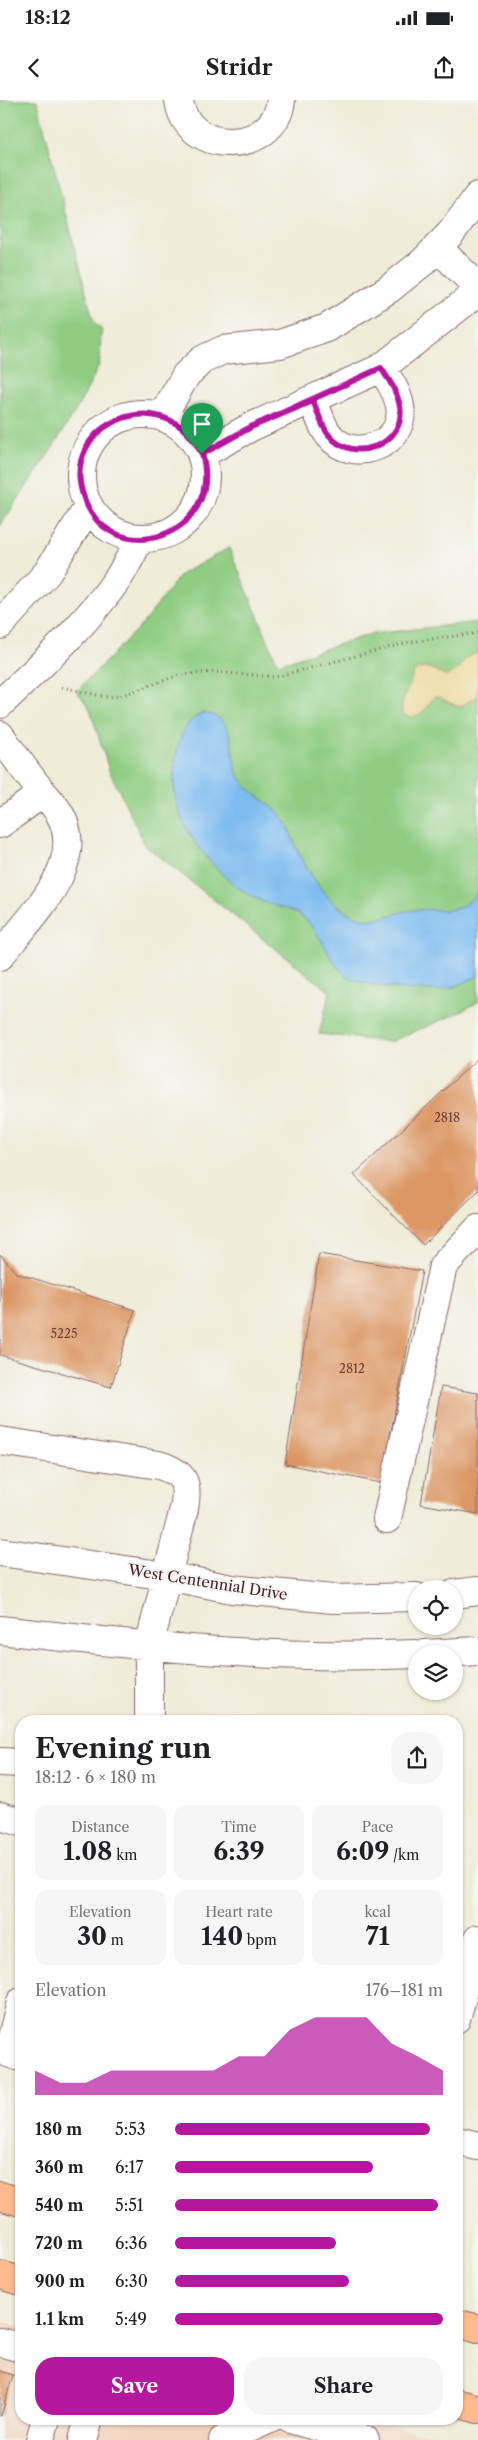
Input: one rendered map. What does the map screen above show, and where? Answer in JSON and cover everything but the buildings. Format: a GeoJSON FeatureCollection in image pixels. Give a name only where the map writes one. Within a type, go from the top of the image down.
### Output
{"type":"FeatureCollection","features":[{"type":"Feature","properties":{"kind":"main road"},"geometry":{"type":"LineString","coordinates":[[0,2196],[15,2200]]}},
{"type":"Feature","properties":{"kind":"main road"},"geometry":{"type":"LineString","coordinates":[[0,2275],[15,2279]]}},
{"type":"Feature","properties":{"kind":"main road"},"geometry":{"type":"LineString","coordinates":[[463,2324],[478,2327]]}},
{"type":"Feature","properties":{"kind":"main road"},"geometry":{"type":"LineString","coordinates":[[463,2405],[478,2409]]}},
{"type":"Feature","properties":{"kind":"street"},"geometry":{"type":"LineString","coordinates":[[179,100],[186,119],[197,132],[212,140],[229,144],[246,141],[261,134],[273,122],[281,100]]}},
{"type":"Feature","properties":{"kind":"street"},"geometry":{"type":"LineString","coordinates":[[162,417],[186,376],[202,360],[223,350],[280,344],[327,328],[389,289],[423,262],[451,233],[478,196]]}},
{"type":"Feature","properties":{"kind":"street"},"geometry":{"type":"LineString","coordinates":[[437,247],[478,288]]}},
{"type":"Feature","properties":{"kind":"street"},"geometry":{"type":"LineString","coordinates":[[202,454],[251,427],[313,401],[381,368],[478,292]]}},
{"type":"Feature","properties":{"kind":"street"},"geometry":{"type":"LineString","coordinates":[[313,401],[328,434],[336,443],[358,451],[380,446],[396,429],[400,407],[393,386],[381,368]]}},
{"type":"Feature","properties":{"kind":"street"},"geometry":{"type":"LineString","coordinates":[[146,414],[162,417],[184,429],[202,454],[205,464],[205,484],[200,504],[187,521],[170,533],[139,540],[110,530],[95,516],[84,498],[80,478],[83,458],[92,439],[106,425],[125,416],[146,414]]}},
{"type":"Feature","properties":{"kind":"street"},"geometry":{"type":"LineString","coordinates":[[0,625],[18,608],[48,573],[89,506]]}},
{"type":"Feature","properties":{"kind":"street"},"geometry":{"type":"LineString","coordinates":[[0,704],[66,641],[94,610],[119,576],[139,540]]}},
{"type":"Feature","properties":{"kind":"street"},"geometry":{"type":"LineString","coordinates":[[0,735],[58,811],[66,827],[68,843],[67,860],[58,879],[0,956]]}},
{"type":"Feature","properties":{"kind":"street"},"geometry":{"type":"LineString","coordinates":[[0,824],[43,793]]}},
{"type":"Feature","properties":{"kind":"street"},"geometry":{"type":"LineString","coordinates":[[387,1519],[443,1266],[478,1229]]}},
{"type":"Feature","properties":{"kind":"street"},"geometry":{"type":"LineString","coordinates":[[0,1441],[159,1465],[177,1471],[185,1482],[186,1496],[149,1646],[149,1715]]}},
{"type":"Feature","properties":{"kind":"street"},"geometry":{"type":"LineString","coordinates":[[0,1540],[40,1558]]}},
{"type":"Feature","properties":{"kind":"street","name":"West Centennial Drive"},"geometry":{"type":"LineString","coordinates":[[0,1552],[167,1576],[232,1589],[333,1599],[408,1597]]}},
{"type":"Feature","properties":{"kind":"street"},"geometry":{"type":"LineString","coordinates":[[463,1593],[478,1591]]}},
{"type":"Feature","properties":{"kind":"street"},"geometry":{"type":"LineString","coordinates":[[0,1630],[149,1646],[291,1656],[408,1654]]}},
{"type":"Feature","properties":{"kind":"street"},"geometry":{"type":"LineString","coordinates":[[463,1652],[478,1651]]}},
{"type":"Feature","properties":{"kind":"street"},"geometry":{"type":"LineString","coordinates":[[0,1762],[15,1763]]}},
{"type":"Feature","properties":{"kind":"street"},"geometry":{"type":"LineString","coordinates":[[0,1816],[15,1820]]}},
{"type":"Feature","properties":{"kind":"street"},"geometry":{"type":"LineString","coordinates":[[463,1991],[478,1939]]}},
{"type":"Feature","properties":{"kind":"street"},"geometry":{"type":"LineString","coordinates":[[10,2056],[15,2031]]}},
{"type":"Feature","properties":{"kind":"street"},"geometry":{"type":"LineString","coordinates":[[463,2142],[478,2146]]}},
{"type":"Feature","properties":{"kind":"street"},"geometry":{"type":"LineString","coordinates":[[463,2315],[478,2327]]}},
{"type":"Feature","properties":{"kind":"street"},"geometry":{"type":"LineString","coordinates":[[0,2342],[15,2346]]}},
{"type":"Feature","properties":{"kind":"street"},"geometry":{"type":"LineString","coordinates":[[40,2440],[44,2425]]}},
{"type":"Feature","properties":{"kind":"street"},"geometry":{"type":"LineString","coordinates":[[83,2440],[87,2425]]}},
{"type":"Feature","properties":{"kind":"street"},"geometry":{"type":"LineString","coordinates":[[223,2440],[257,2425]]}},
{"type":"Feature","properties":{"kind":"street"},"geometry":{"type":"LineString","coordinates":[[311,2425],[365,2440]]}},
{"type":"Feature","properties":{"kind":"path"},"geometry":{"type":"LineString","coordinates":[[61,686],[106,697],[120,696],[179,675],[214,672],[276,677],[410,642],[478,634]]}},
{"type":"Feature","properties":{"kind":"shaded area"},"geometry":{"type":"Polygon","coordinates":[[[0,2321],[15,2325],[15,2425],[392,2425],[448,2440],[0,2440],[0,2321]]]}},
{"type":"Feature","properties":{"kind":"green space"},"geometry":{"type":"Polygon","coordinates":[[[0,100],[37,100],[94,323],[102,330],[99,364],[88,387],[52,448],[0,526],[0,100]]]}},
{"type":"Feature","properties":{"kind":"green space"},"geometry":{"type":"Polygon","coordinates":[[[229,548],[278,664],[371,634],[478,622],[478,1002],[458,1013],[390,1042],[319,1034],[330,992],[146,846],[109,770],[90,709],[77,691],[145,621],[181,574],[229,548]]]}},
{"type":"Feature","properties":{"kind":"sand"},"geometry":{"type":"Polygon","coordinates":[[[473,654],[478,654],[478,696],[461,706],[434,697],[418,715],[409,717],[402,713],[404,699],[417,670],[430,668],[446,676],[454,672],[473,654]]]}},
{"type":"Feature","properties":{"kind":"water"},"geometry":{"type":"Polygon","coordinates":[[[203,713],[216,716],[222,721],[229,733],[234,763],[240,778],[252,791],[280,814],[289,828],[297,849],[317,883],[336,904],[347,912],[359,917],[372,919],[413,910],[455,909],[462,906],[478,892],[478,976],[454,987],[437,990],[393,988],[351,978],[337,966],[314,928],[301,916],[257,899],[233,884],[204,854],[187,830],[175,795],[174,769],[181,737],[187,725],[203,713]]]}},
{"type":"Feature","properties":{"kind":"route"},"geometry":{"type":"LineString","coordinates":[[202,454],[205,464],[205,484],[200,504],[187,521],[170,533],[139,540],[110,530],[95,516],[84,498],[80,478],[83,458],[92,439],[106,425],[125,416],[146,414],[166,418],[184,429],[202,454],[251,427],[313,401],[328,434],[336,443],[358,451],[380,446],[389,438],[396,429],[400,418],[400,407],[393,386],[381,368],[313,401],[251,427],[202,454]]}}]}
